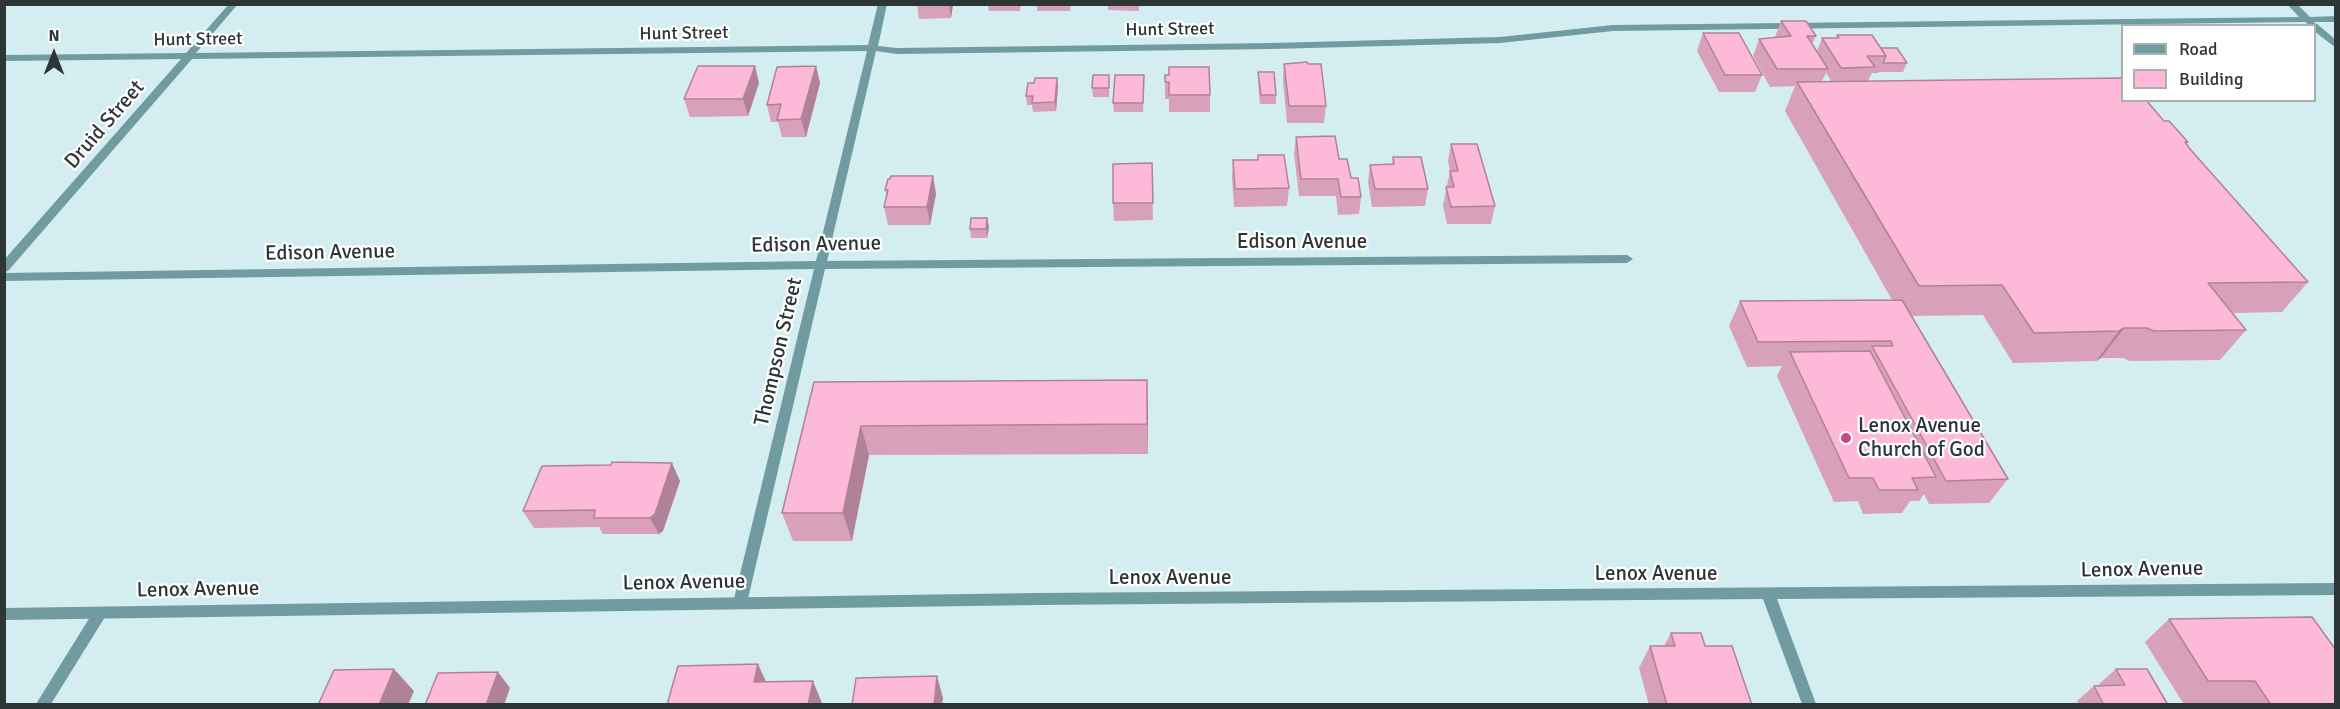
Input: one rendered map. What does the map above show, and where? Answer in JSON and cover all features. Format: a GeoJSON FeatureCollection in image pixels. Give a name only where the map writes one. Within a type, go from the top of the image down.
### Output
{"type":"FeatureCollection","features":[{"type":"Feature","properties":{"kind":"street","name":"Druid Street"},"geometry":{"type":"LineString","coordinates":[[4,268],[234,4]]}},
{"type":"Feature","properties":{"kind":"street","name":"Thompson Street"},"geometry":{"type":"LineString","coordinates":[[740,603],[883,4]]}},
{"type":"Feature","properties":{"kind":"street"},"geometry":{"type":"LineString","coordinates":[[2291,4],[2312,24]]}},
{"type":"Feature","properties":{"kind":"street","name":"Hunt Street"},"geometry":{"type":"LineString","coordinates":[[2312,24],[2336,20]]}},
{"type":"Feature","properties":{"kind":"street","name":"Hunt Street"},"geometry":{"type":"LineString","coordinates":[[4,58],[1271,46],[1500,40],[1614,28],[2121,25]]}},
{"type":"Feature","properties":{"kind":"street"},"geometry":{"type":"LineString","coordinates":[[2316,28],[2336,45]]}},
{"type":"Feature","properties":{"kind":"street","name":"Edison Avenue"},"geometry":{"type":"LineString","coordinates":[[4,278],[820,265],[1627,259]]}},
{"type":"Feature","properties":{"kind":"street","name":"Lenox Avenue"},"geometry":{"type":"LineString","coordinates":[[4,614],[740,603],[2336,589]]}},
{"type":"Feature","properties":{"kind":"street"},"geometry":{"type":"LineString","coordinates":[[1768,595],[1809,705]]}},
{"type":"Feature","properties":{"kind":"street"},"geometry":{"type":"LineString","coordinates":[[43,705],[100,613]]}},
{"type":"Feature","properties":{"kind":"building"},"geometry":{"type":"Polygon","coordinates":[[[1781,21],[1806,21],[1816,36],[1807,36],[1828,69],[1777,69],[1759,39],[1791,36],[1781,21]]]}},
{"type":"Feature","properties":{"kind":"building"},"geometry":{"type":"Polygon","coordinates":[[[1703,33],[1739,33],[1762,75],[1725,75],[1703,33]]]}},
{"type":"Feature","properties":{"kind":"building"},"geometry":{"type":"Polygon","coordinates":[[[1837,35],[1872,35],[1886,56],[1867,56],[1875,67],[1841,68],[1822,38],[1839,38],[1837,35]]]}},
{"type":"Feature","properties":{"kind":"building"},"geometry":{"type":"Polygon","coordinates":[[[1881,48],[1897,48],[1907,63],[1883,63],[1886,56],[1881,48]]]}},
{"type":"Feature","properties":{"kind":"building"},"geometry":{"type":"Polygon","coordinates":[[[1307,62],[1308,64],[1321,64],[1326,106],[1289,106],[1284,64],[1307,62]]]}},
{"type":"Feature","properties":{"kind":"building"},"geometry":{"type":"Polygon","coordinates":[[[698,66],[755,66],[743,99],[684,99],[698,66]]]}},
{"type":"Feature","properties":{"kind":"building"},"geometry":{"type":"Polygon","coordinates":[[[816,66],[801,119],[777,120],[781,104],[767,105],[777,67],[816,66]]]}},
{"type":"Feature","properties":{"kind":"building"},"geometry":{"type":"Polygon","coordinates":[[[1169,67],[1209,67],[1210,95],[1169,95],[1169,82],[1165,82],[1165,75],[1169,75],[1169,67]]]}},
{"type":"Feature","properties":{"kind":"building"},"geometry":{"type":"Polygon","coordinates":[[[1258,72],[1274,72],[1276,95],[1261,95],[1258,72]]]}},
{"type":"Feature","properties":{"kind":"building"},"geometry":{"type":"Polygon","coordinates":[[[1093,75],[1109,75],[1109,88],[1092,88],[1093,75]]]}},
{"type":"Feature","properties":{"kind":"building"},"geometry":{"type":"Polygon","coordinates":[[[1115,75],[1144,75],[1143,103],[1113,103],[1115,75]]]}},
{"type":"Feature","properties":{"kind":"building"},"geometry":{"type":"Polygon","coordinates":[[[1035,78],[1057,78],[1055,102],[1032,103],[1033,96],[1026,96],[1028,83],[1034,83],[1035,78]]]}},
{"type":"Feature","properties":{"kind":"building"},"geometry":{"type":"Polygon","coordinates":[[[2121,78],[2121,102],[2148,102],[2164,121],[2169,121],[2188,142],[2185,142],[2190,149],[2308,282],[2208,283],[2246,330],[2154,331],[2147,328],[2124,328],[2119,331],[2034,333],[2002,285],[1919,286],[1797,82],[2121,78]]]}},
{"type":"Feature","properties":{"kind":"building"},"geometry":{"type":"Polygon","coordinates":[[[1335,136],[1339,159],[1347,159],[1351,178],[1358,178],[1361,197],[1341,197],[1338,179],[1301,179],[1296,137],[1335,136]]]}},
{"type":"Feature","properties":{"kind":"building"},"geometry":{"type":"Polygon","coordinates":[[[1451,144],[1477,144],[1495,206],[1451,207],[1446,187],[1454,187],[1450,171],[1458,171],[1451,144]]]}},
{"type":"Feature","properties":{"kind":"building"},"geometry":{"type":"Polygon","coordinates":[[[1258,155],[1284,155],[1289,188],[1235,189],[1233,160],[1258,160],[1258,155]]]}},
{"type":"Feature","properties":{"kind":"building"},"geometry":{"type":"Polygon","coordinates":[[[1393,157],[1421,157],[1428,189],[1375,189],[1370,165],[1394,164],[1393,157]]]}},
{"type":"Feature","properties":{"kind":"building"},"geometry":{"type":"Polygon","coordinates":[[[1152,163],[1153,203],[1113,203],[1113,164],[1152,163]]]}},
{"type":"Feature","properties":{"kind":"building"},"geometry":{"type":"Polygon","coordinates":[[[891,176],[933,176],[927,207],[884,207],[888,190],[885,190],[891,176]]]}},
{"type":"Feature","properties":{"kind":"building"},"geometry":{"type":"Polygon","coordinates":[[[971,218],[987,218],[986,229],[970,229],[971,218]]]}},
{"type":"Feature","properties":{"kind":"building"},"geometry":{"type":"Polygon","coordinates":[[[1902,300],[2008,479],[1946,481],[1872,346],[1893,346],[1891,341],[1758,342],[1740,301],[1902,300]]]}},
{"type":"Feature","properties":{"kind":"building"},"geometry":{"type":"Polygon","coordinates":[[[1870,351],[1936,477],[1912,478],[1918,490],[1879,490],[1873,478],[1849,478],[1790,352],[1870,351]]]}},
{"type":"Feature","properties":{"kind":"building"},"geometry":{"type":"Polygon","coordinates":[[[1147,380],[1147,424],[861,426],[843,513],[782,513],[814,382],[1147,380]]]}},
{"type":"Feature","properties":{"kind":"building"},"geometry":{"type":"Polygon","coordinates":[[[612,462],[672,463],[655,514],[650,518],[594,518],[595,510],[523,511],[542,466],[611,465],[612,462]]]}},
{"type":"Feature","properties":{"kind":"building"},"geometry":{"type":"Polygon","coordinates":[[[2312,617],[2336,650],[2336,705],[2271,705],[2255,681],[2208,681],[2169,619],[2312,617]]]}},
{"type":"Feature","properties":{"kind":"building"},"geometry":{"type":"Polygon","coordinates":[[[1671,633],[1701,633],[1705,646],[1732,646],[1752,705],[1667,705],[1650,646],[1675,646],[1671,633]]]}},
{"type":"Feature","properties":{"kind":"building"},"geometry":{"type":"Polygon","coordinates":[[[758,664],[754,682],[813,681],[808,705],[667,705],[678,666],[758,664]]]}},
{"type":"Feature","properties":{"kind":"building"},"geometry":{"type":"Polygon","coordinates":[[[394,669],[379,705],[318,705],[334,670],[394,669]]]}},
{"type":"Feature","properties":{"kind":"building"},"geometry":{"type":"Polygon","coordinates":[[[2116,669],[2147,669],[2168,705],[2104,705],[2094,686],[2125,685],[2116,669]]]}},
{"type":"Feature","properties":{"kind":"building"},"geometry":{"type":"Polygon","coordinates":[[[498,672],[486,705],[425,705],[438,673],[498,672]]]}},
{"type":"Feature","properties":{"kind":"building"},"geometry":{"type":"Polygon","coordinates":[[[937,676],[934,705],[852,705],[856,678],[937,676]]]}},
{"type":"Feature","properties":{"kind":"place","name":"Lenox Avenue Church of God"},"geometry":{"type":"Point","coordinates":[1846,438]}}]}
